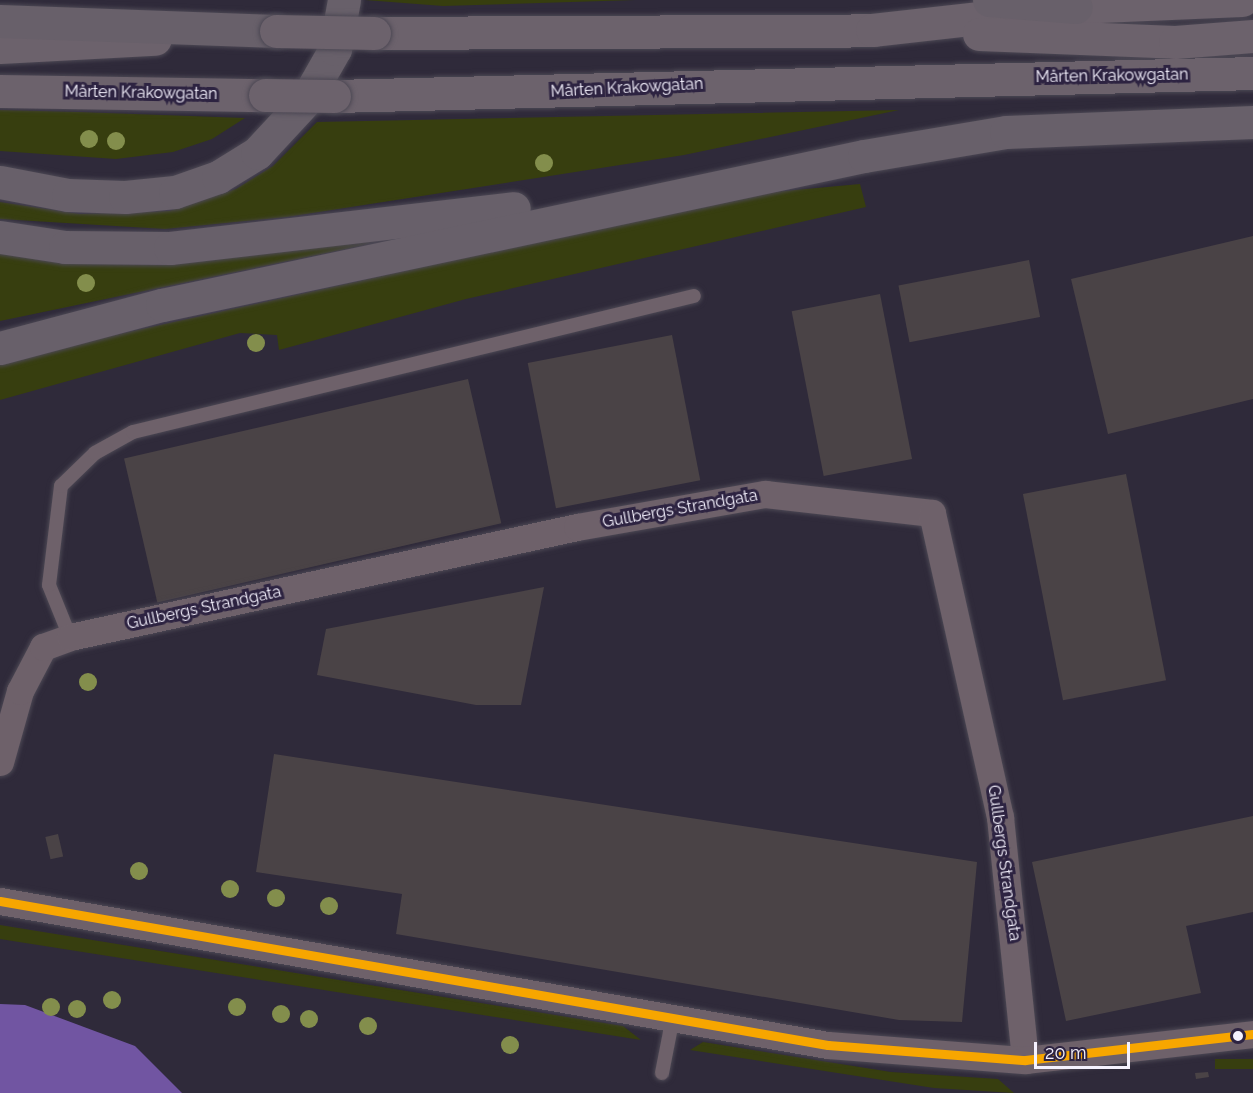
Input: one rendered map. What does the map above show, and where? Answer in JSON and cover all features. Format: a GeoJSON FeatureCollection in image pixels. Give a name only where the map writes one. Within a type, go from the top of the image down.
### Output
{"type":"FeatureCollection","features":[{"type":"Feature","properties":{"kind":"highway"},"geometry":{"type":"LineString","coordinates":[[0,182],[68,195],[125,196],[174,192],[218,177],[257,153],[306,100],[335,49],[344,0]]}},
{"type":"Feature","properties":{"kind":"highway"},"geometry":{"type":"LineString","coordinates":[[989,0],[1076,7]]}},
{"type":"Feature","properties":{"kind":"highway"},"geometry":{"type":"LineString","coordinates":[[872,30],[1076,7],[1242,0]]}},
{"type":"Feature","properties":{"kind":"highway"},"geometry":{"type":"LineString","coordinates":[[0,21],[374,33],[872,30],[1175,42],[1253,36]]}},
{"type":"Feature","properties":{"kind":"highway"},"geometry":{"type":"LineString","coordinates":[[0,46],[276,31]]}},
{"type":"Feature","properties":{"kind":"highway","name":"Mårten Krakowgatan"},"geometry":{"type":"LineString","coordinates":[[0,91],[334,96],[1253,73]]}},
{"type":"Feature","properties":{"kind":"highway"},"geometry":{"type":"LineString","coordinates":[[0,348],[162,304],[730,181],[1006,132],[1253,122]]}},
{"type":"Feature","properties":{"kind":"highway"},"geometry":{"type":"LineString","coordinates":[[0,237],[65,247],[181,247],[730,181]]}},
{"type":"Feature","properties":{"kind":"street","name":"Gullbergs Strandgata"},"geometry":{"type":"LineString","coordinates":[[0,762],[20,691],[43,647],[70,637],[577,527],[765,494],[932,513],[1000,817],[1025,1060]]}},
{"type":"Feature","properties":{"kind":"street"},"geometry":{"type":"LineString","coordinates":[[0,901],[828,1045],[1025,1060],[1253,1034]]}},
{"type":"Feature","properties":{"kind":"lane"},"geometry":{"type":"LineString","coordinates":[[70,637],[48,585],[60,486],[95,453],[133,432],[694,296]]}},
{"type":"Feature","properties":{"kind":"lane"},"geometry":{"type":"LineString","coordinates":[[662,1073],[673,1017]]}},
{"type":"Feature","properties":{"kind":"green space"},"geometry":{"type":"Polygon","coordinates":[[[365,0],[635,0],[443,6],[365,0]]]}},
{"type":"Feature","properties":{"kind":"green space"},"geometry":{"type":"Polygon","coordinates":[[[0,110],[245,118],[212,139],[173,152],[116,159],[0,151],[0,110]]]}},
{"type":"Feature","properties":{"kind":"green space"},"geometry":{"type":"Polygon","coordinates":[[[899,110],[684,155],[287,217],[165,229],[0,219],[0,202],[80,214],[169,211],[236,189],[273,166],[317,122],[899,110]]]}},
{"type":"Feature","properties":{"kind":"green space"},"geometry":{"type":"Polygon","coordinates":[[[860,184],[866,207],[466,299],[279,350],[277,335],[240,333],[0,400],[0,364],[38,352],[752,194],[860,184]]]}},
{"type":"Feature","properties":{"kind":"green space"},"geometry":{"type":"Polygon","coordinates":[[[383,237],[365,245],[0,321],[0,253],[73,263],[159,265],[383,237]]]}},
{"type":"Feature","properties":{"kind":"green space"},"geometry":{"type":"Polygon","coordinates":[[[0,925],[623,1026],[641,1040],[0,939],[0,925]]]}},
{"type":"Feature","properties":{"kind":"green space"},"geometry":{"type":"Polygon","coordinates":[[[703,1042],[891,1072],[998,1079],[1014,1093],[934,1088],[690,1050],[703,1042]]]}},
{"type":"Feature","properties":{"kind":"green space"},"geometry":{"type":"Polygon","coordinates":[[[1215,1059],[1253,1059],[1253,1069],[1215,1069],[1215,1059]]]}},
{"type":"Feature","properties":{"kind":"shaded area"},"geometry":{"type":"Polygon","coordinates":[[[0,1004],[25,1005],[135,1046],[182,1093],[0,1093],[0,1004]]]}},
{"type":"Feature","properties":{"kind":"building"},"geometry":{"type":"Polygon","coordinates":[[[1253,236],[1253,399],[1108,434],[1071,279],[1253,236]]]}},
{"type":"Feature","properties":{"kind":"building"},"geometry":{"type":"Polygon","coordinates":[[[1029,260],[1040,317],[910,342],[898,285],[1029,260]]]}},
{"type":"Feature","properties":{"kind":"building"},"geometry":{"type":"Polygon","coordinates":[[[880,294],[912,459],[824,476],[792,311],[880,294]]]}},
{"type":"Feature","properties":{"kind":"building"},"geometry":{"type":"Polygon","coordinates":[[[672,335],[700,480],[556,508],[528,363],[672,335]]]}},
{"type":"Feature","properties":{"kind":"building"},"geometry":{"type":"Polygon","coordinates":[[[468,379],[501,523],[157,603],[124,458],[468,379]]]}},
{"type":"Feature","properties":{"kind":"building"},"geometry":{"type":"Polygon","coordinates":[[[1126,474],[1166,680],[1063,700],[1023,494],[1126,474]]]}},
{"type":"Feature","properties":{"kind":"building"},"geometry":{"type":"Polygon","coordinates":[[[544,587],[521,705],[476,705],[317,675],[326,629],[544,587]]]}},
{"type":"Feature","properties":{"kind":"building"},"geometry":{"type":"Polygon","coordinates":[[[274,754],[977,862],[962,1022],[899,1020],[396,934],[402,894],[256,872],[274,754]]]}},
{"type":"Feature","properties":{"kind":"building"},"geometry":{"type":"Polygon","coordinates":[[[1253,816],[1253,912],[1186,926],[1201,993],[1066,1021],[1032,862],[1253,816]]]}},
{"type":"Feature","properties":{"kind":"building"},"geometry":{"type":"Polygon","coordinates":[[[58,834],[63,856],[51,859],[45,837],[58,834]]]}},
{"type":"Feature","properties":{"kind":"building"},"geometry":{"type":"Polygon","coordinates":[[[1208,1072],[1209,1077],[1196,1079],[1195,1073],[1208,1072]]]}},
{"type":"Feature","properties":{"kind":"transit line"},"geometry":{"type":"LineString","coordinates":[[0,901],[828,1045],[1025,1060],[1253,1034]]}}]}
